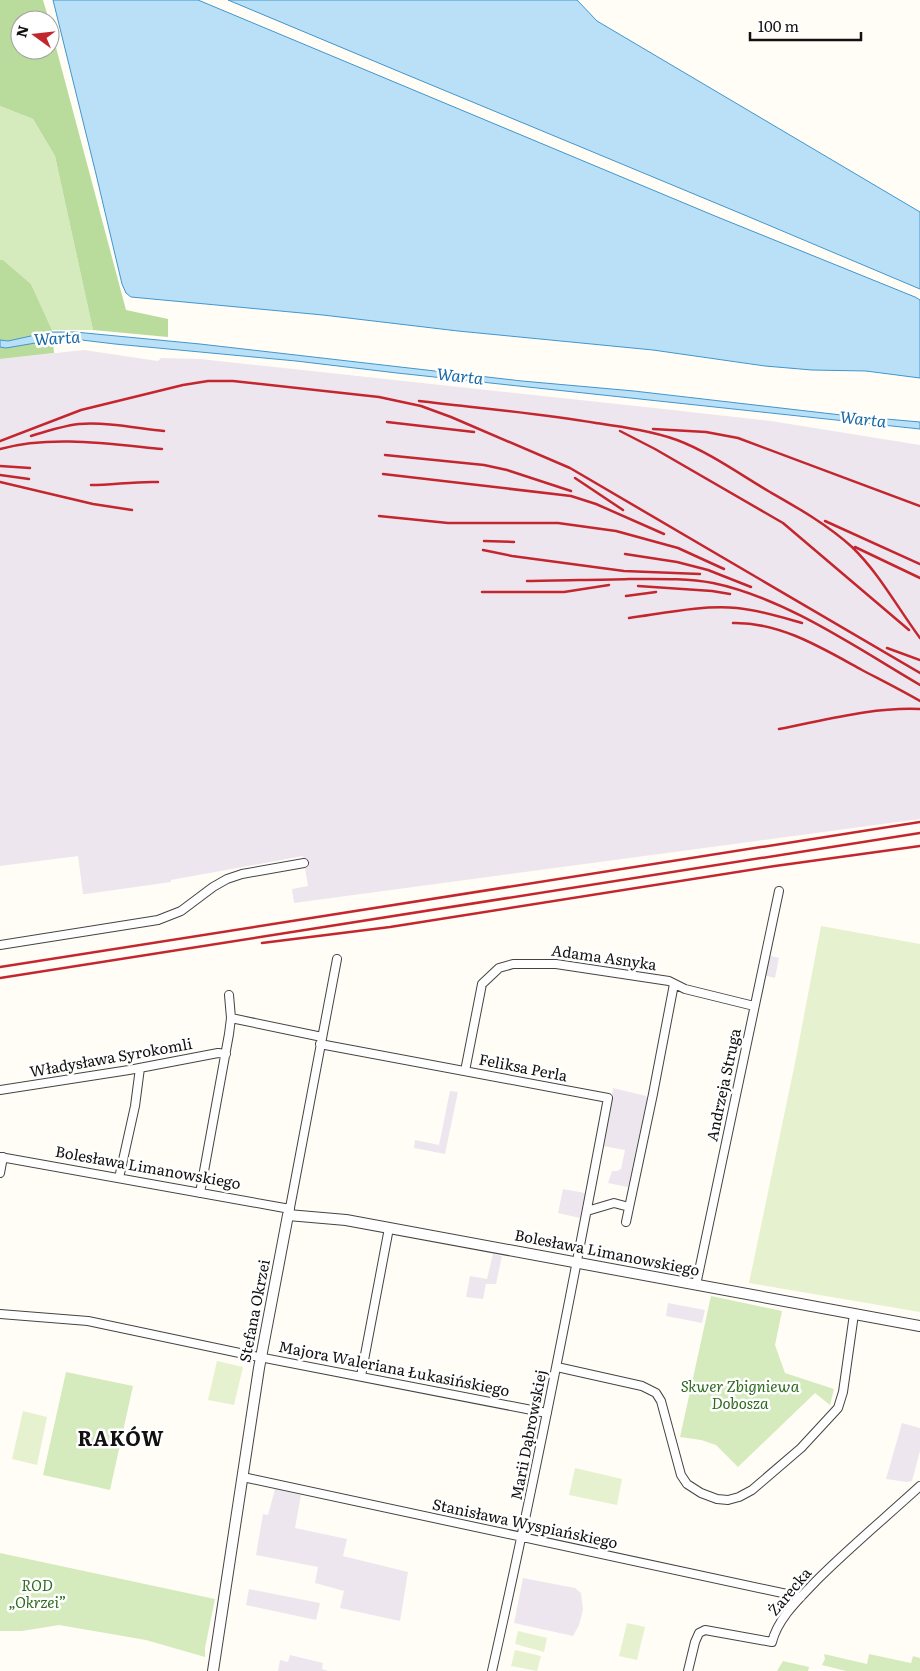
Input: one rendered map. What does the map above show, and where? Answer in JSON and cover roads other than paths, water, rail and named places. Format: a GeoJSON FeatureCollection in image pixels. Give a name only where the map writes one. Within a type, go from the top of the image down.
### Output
{"type":"FeatureCollection","features":[{"type":"Feature","properties":{"kind":"street"},"geometry":{"type":"LineString","coordinates":[[0,945],[158,920],[181,911],[227,879],[242,874],[304,863]]}},
{"type":"Feature","properties":{"kind":"street","name":"Andrzeja Struga"},"geometry":{"type":"LineString","coordinates":[[696,1285],[779,891]]}},
{"type":"Feature","properties":{"kind":"street","name":"Stefana Okrzei"},"geometry":{"type":"LineString","coordinates":[[213,1671],[261,1357],[337,960]]}},
{"type":"Feature","properties":{"kind":"street","name":"Adama Asnyka"},"geometry":{"type":"LineString","coordinates":[[465,1071],[482,984],[498,968],[513,964],[556,964],[669,981],[685,989],[754,1006]]}},
{"type":"Feature","properties":{"kind":"street"},"geometry":{"type":"LineString","coordinates":[[626,1222],[674,984]]}},
{"type":"Feature","properties":{"kind":"street"},"geometry":{"type":"LineString","coordinates":[[200,1193],[226,1054],[231,1018],[229,996]]}},
{"type":"Feature","properties":{"kind":"street","name":"Feliksa Perla"},"geometry":{"type":"LineString","coordinates":[[231,1018],[321,1040],[465,1071],[608,1098],[577,1262]]}},
{"type":"Feature","properties":{"kind":"street","name":"Władysława Syrokomli"},"geometry":{"type":"LineString","coordinates":[[0,1090],[140,1068],[218,1053],[226,1054]]}},
{"type":"Feature","properties":{"kind":"street"},"geometry":{"type":"LineString","coordinates":[[119,1178],[135,1106],[140,1068]]}},
{"type":"Feature","properties":{"kind":"street"},"geometry":{"type":"LineString","coordinates":[[0,1173],[2,1157]]}},
{"type":"Feature","properties":{"kind":"street","name":"Bolesława Limanowskiego"},"geometry":{"type":"LineString","coordinates":[[2,1157],[200,1193],[289,1212],[389,1228],[920,1326]]}},
{"type":"Feature","properties":{"kind":"street"},"geometry":{"type":"LineString","coordinates":[[587,1210],[614,1203],[629,1207]]}},
{"type":"Feature","properties":{"kind":"street"},"geometry":{"type":"LineString","coordinates":[[361,1376],[389,1228]]}},
{"type":"Feature","properties":{"kind":"street","name":"Marii Dąbrowskiej"},"geometry":{"type":"LineString","coordinates":[[492,1671],[522,1537],[577,1262]]}},
{"type":"Feature","properties":{"kind":"street","name":"Majora Waleriana Łukasińskiego"},"geometry":{"type":"LineString","coordinates":[[0,1314],[88,1321],[547,1413]]}},
{"type":"Feature","properties":{"kind":"street"},"geometry":{"type":"LineString","coordinates":[[557,1366],[642,1386],[656,1393],[661,1401],[681,1475],[687,1484],[701,1493],[717,1499],[728,1500],[752,1490],[770,1476],[820,1430],[838,1408],[843,1392],[854,1314]]}},
{"type":"Feature","properties":{"kind":"street","name":"Stanisława Wyspiańskiego"},"geometry":{"type":"LineString","coordinates":[[243,1477],[800,1597]]}},
{"type":"Feature","properties":{"kind":"street","name":"Żarecka"},"geometry":{"type":"LineString","coordinates":[[688,1671],[699,1633],[705,1630],[772,1642],[774,1632],[800,1597],[834,1563],[920,1486]]}},
{"type":"Feature","properties":{"kind":"water"},"geometry":{"type":"Polygon","coordinates":[[[53,0],[198,0],[715,216],[915,297],[920,300],[920,378],[866,371],[812,370],[765,366],[653,350],[131,297],[126,293],[122,284],[60,28],[60,10],[55,10],[53,0]]]}},
{"type":"Feature","properties":{"kind":"water"},"geometry":{"type":"Polygon","coordinates":[[[228,0],[577,0],[597,21],[920,212],[920,289],[747,216],[228,0]]]}},
{"type":"Feature","properties":{"kind":"water","name":"Warta"},"geometry":{"type":"Polygon","coordinates":[[[49,332],[75,332],[200,344],[522,381],[634,391],[841,415],[920,422],[920,429],[296,361],[65,338],[6,348],[0,347],[0,340],[8,341],[49,332]]]}},
{"type":"Feature","properties":{"kind":"railway"},"geometry":{"type":"LineString","coordinates":[[0,441],[81,410],[183,385],[208,381],[233,381],[379,397],[421,406],[570,468],[920,673]]}},
{"type":"Feature","properties":{"kind":"railway"},"geometry":{"type":"LineString","coordinates":[[419,401],[574,419],[657,434],[689,445],[713,457],[802,511],[843,539],[871,568],[920,638]]}},
{"type":"Feature","properties":{"kind":"railway"},"geometry":{"type":"LineString","coordinates":[[387,422],[474,432]]}},
{"type":"Feature","properties":{"kind":"railway"},"geometry":{"type":"LineString","coordinates":[[31,436],[79,424],[111,425],[164,431]]}},
{"type":"Feature","properties":{"kind":"railway"},"geometry":{"type":"LineString","coordinates":[[653,429],[706,432],[738,438],[920,506]]}},
{"type":"Feature","properties":{"kind":"railway"},"geometry":{"type":"LineString","coordinates":[[620,431],[655,449],[783,523],[909,630]]}},
{"type":"Feature","properties":{"kind":"railway"},"geometry":{"type":"LineString","coordinates":[[0,449],[40,442],[101,443],[162,449]]}},
{"type":"Feature","properties":{"kind":"railway"},"geometry":{"type":"LineString","coordinates":[[385,455],[484,465],[507,470],[571,491]]}},
{"type":"Feature","properties":{"kind":"railway"},"geometry":{"type":"LineString","coordinates":[[0,466],[30,468]]}},
{"type":"Feature","properties":{"kind":"railway"},"geometry":{"type":"LineString","coordinates":[[383,474],[571,496],[596,504],[664,534]]}},
{"type":"Feature","properties":{"kind":"railway"},"geometry":{"type":"LineString","coordinates":[[0,475],[29,479]]}},
{"type":"Feature","properties":{"kind":"railway"},"geometry":{"type":"LineString","coordinates":[[575,478],[623,510]]}},
{"type":"Feature","properties":{"kind":"railway"},"geometry":{"type":"LineString","coordinates":[[0,482],[93,504],[132,510]]}},
{"type":"Feature","properties":{"kind":"railway"},"geometry":{"type":"LineString","coordinates":[[91,485],[158,482]]}},
{"type":"Feature","properties":{"kind":"railway"},"geometry":{"type":"LineString","coordinates":[[379,516],[448,523],[558,523],[616,531],[678,548],[724,569]]}},
{"type":"Feature","properties":{"kind":"railway"},"geometry":{"type":"LineString","coordinates":[[825,521],[920,564]]}},
{"type":"Feature","properties":{"kind":"railway"},"geometry":{"type":"LineString","coordinates":[[484,541],[514,542]]}},
{"type":"Feature","properties":{"kind":"railway"},"geometry":{"type":"LineString","coordinates":[[855,547],[920,578]]}},
{"type":"Feature","properties":{"kind":"railway"},"geometry":{"type":"LineString","coordinates":[[483,550],[512,556],[624,571],[700,574]]}},
{"type":"Feature","properties":{"kind":"railway"},"geometry":{"type":"LineString","coordinates":[[625,554],[677,562],[708,570],[751,587]]}},
{"type":"Feature","properties":{"kind":"railway"},"geometry":{"type":"LineString","coordinates":[[527,581],[692,580],[740,590],[794,612],[846,640],[920,685]]}},
{"type":"Feature","properties":{"kind":"railway"},"geometry":{"type":"LineString","coordinates":[[482,592],[564,592],[609,585]]}},
{"type":"Feature","properties":{"kind":"railway"},"geometry":{"type":"LineString","coordinates":[[638,586],[730,594]]}},
{"type":"Feature","properties":{"kind":"railway"},"geometry":{"type":"LineString","coordinates":[[626,596],[656,592]]}},
{"type":"Feature","properties":{"kind":"railway"},"geometry":{"type":"LineString","coordinates":[[629,618],[683,610],[724,607],[753,610],[802,623]]}},
{"type":"Feature","properties":{"kind":"railway"},"geometry":{"type":"LineString","coordinates":[[733,623],[767,627],[800,638],[832,653],[920,701]]}},
{"type":"Feature","properties":{"kind":"railway"},"geometry":{"type":"LineString","coordinates":[[887,648],[920,660]]}},
{"type":"Feature","properties":{"kind":"railway"},"geometry":{"type":"LineString","coordinates":[[779,729],[866,712],[920,709]]}},
{"type":"Feature","properties":{"kind":"railway"},"geometry":{"type":"LineString","coordinates":[[0,967],[920,822]]}},
{"type":"Feature","properties":{"kind":"railway"},"geometry":{"type":"LineString","coordinates":[[0,978],[920,833]]}},
{"type":"Feature","properties":{"kind":"railway"},"geometry":{"type":"LineString","coordinates":[[262,943],[390,927],[775,866],[920,846]]}},
{"type":"Feature","properties":{"kind":"district","name":"RAKÓW"},"geometry":{"type":"Point","coordinates":[121,1439]}},
{"type":"Feature","properties":{"kind":"park label","name":"Skwer Zbigniewa Dobosza"},"geometry":{"type":"Point","coordinates":[740,1396]}},
{"type":"Feature","properties":{"kind":"park label","name":"ROD „Okrzei”"},"geometry":{"type":"Point","coordinates":[37,1594]}}]}
